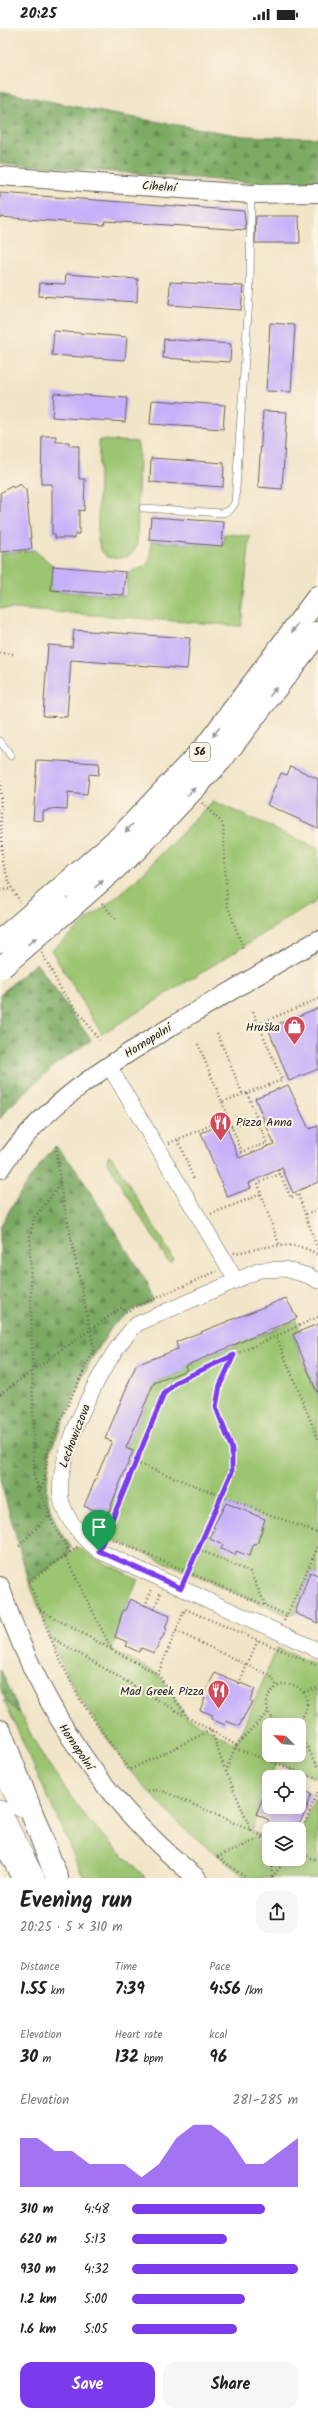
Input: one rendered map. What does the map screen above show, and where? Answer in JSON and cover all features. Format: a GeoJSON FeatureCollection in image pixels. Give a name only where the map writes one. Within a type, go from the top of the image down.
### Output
{"type":"FeatureCollection","features":[{"type":"Feature","properties":{"kind":"highway","name":"56"},"geometry":{"type":"LineString","coordinates":[[0,941],[123,834],[207,744],[318,597]]}},
{"type":"Feature","properties":{"kind":"highway","name":"56"},"geometry":{"type":"LineString","coordinates":[[1,967],[136,850],[221,760],[318,633]]}},
{"type":"Feature","properties":{"kind":"highway"},"geometry":{"type":"LineString","coordinates":[[0,1732],[57,1878]]}},
{"type":"Feature","properties":{"kind":"highway"},"geometry":{"type":"LineString","coordinates":[[0,1832],[23,1878]]}},
{"type":"Feature","properties":{"kind":"main road"},"geometry":{"type":"LineString","coordinates":[[0,1766],[57,1878]]}},
{"type":"Feature","properties":{"kind":"main road"},"geometry":{"type":"LineString","coordinates":[[0,1811],[34,1878]]}},
{"type":"Feature","properties":{"kind":"street","name":"Cihelní"},"geometry":{"type":"LineString","coordinates":[[0,176],[251,194],[318,193]]}},
{"type":"Feature","properties":{"kind":"street","name":"Hornopolní"},"geometry":{"type":"LineString","coordinates":[[0,1169],[21,1141],[51,1109],[71,1092],[138,1046],[318,940]]}},
{"type":"Feature","properties":{"kind":"street"},"geometry":{"type":"LineString","coordinates":[[109,1066],[157,1148],[230,1260],[236,1280]]}},
{"type":"Feature","properties":{"kind":"street","name":"Lechowiczova"},"geometry":{"type":"LineString","coordinates":[[318,1281],[301,1273],[272,1268],[260,1270],[137,1324],[125,1335],[99,1376],[62,1463],[60,1482],[62,1503],[70,1520],[84,1538],[99,1551],[175,1590],[318,1650]]}},
{"type":"Feature","properties":{"kind":"street","name":"Hornopolní"},"geometry":{"type":"LineString","coordinates":[[0,1586],[31,1668],[53,1712],[86,1763],[138,1825],[197,1878]]}},
{"type":"Feature","properties":{"kind":"lane"},"geometry":{"type":"LineString","coordinates":[[142,508],[223,513],[230,510],[235,503],[250,285],[251,194]]}},
{"type":"Feature","properties":{"kind":"lane"},"geometry":{"type":"LineString","coordinates":[[0,741],[11,756]]}},
{"type":"Feature","properties":{"kind":"path"},"geometry":{"type":"LineString","coordinates":[[0,653],[14,654]]}},
{"type":"Feature","properties":{"kind":"path"},"geometry":{"type":"LineString","coordinates":[[0,781],[1,860],[12,889],[20,901]]}},
{"type":"Feature","properties":{"kind":"path"},"geometry":{"type":"LineString","coordinates":[[201,801],[223,824],[227,904],[244,951]]}},
{"type":"Feature","properties":{"kind":"path"},"geometry":{"type":"LineString","coordinates":[[0,890],[12,889]]}},
{"type":"Feature","properties":{"kind":"path"},"geometry":{"type":"LineString","coordinates":[[99,899],[116,920]]}},
{"type":"Feature","properties":{"kind":"path"},"geometry":{"type":"LineString","coordinates":[[41,951],[61,989],[99,1040]]}},
{"type":"Feature","properties":{"kind":"path"},"geometry":{"type":"LineString","coordinates":[[258,1024],[318,999]]}},
{"type":"Feature","properties":{"kind":"path"},"geometry":{"type":"LineString","coordinates":[[222,1102],[282,1080],[253,1011]]}},
{"type":"Feature","properties":{"kind":"path"},"geometry":{"type":"LineString","coordinates":[[217,1033],[244,1095]]}},
{"type":"Feature","properties":{"kind":"path"},"geometry":{"type":"LineString","coordinates":[[198,1044],[242,1152],[268,1145],[247,1093]]}},
{"type":"Feature","properties":{"kind":"path"},"geometry":{"type":"LineString","coordinates":[[157,1148],[228,1118]]}},
{"type":"Feature","properties":{"kind":"path"},"geometry":{"type":"LineString","coordinates":[[231,1127],[256,1118]]}},
{"type":"Feature","properties":{"kind":"path"},"geometry":{"type":"LineString","coordinates":[[178,1140],[197,1187]]}},
{"type":"Feature","properties":{"kind":"path"},"geometry":{"type":"LineString","coordinates":[[39,1492],[44,1480],[49,1446],[94,1348],[60,1185],[56,1146]]}},
{"type":"Feature","properties":{"kind":"path"},"geometry":{"type":"LineString","coordinates":[[278,1170],[291,1198],[298,1194],[318,1250]]}},
{"type":"Feature","properties":{"kind":"path"},"geometry":{"type":"LineString","coordinates":[[279,1244],[258,1183],[280,1174]]}},
{"type":"Feature","properties":{"kind":"path"},"geometry":{"type":"LineString","coordinates":[[60,1185],[34,1218],[30,1236],[34,1477],[49,1515],[61,1540],[70,1552]]}},
{"type":"Feature","properties":{"kind":"path"},"geometry":{"type":"LineString","coordinates":[[211,1221],[208,1215],[229,1208],[261,1194]]}},
{"type":"Feature","properties":{"kind":"path"},"geometry":{"type":"LineString","coordinates":[[306,1214],[318,1209]]}},
{"type":"Feature","properties":{"kind":"path"},"geometry":{"type":"LineString","coordinates":[[0,1394],[32,1373],[122,1307],[125,1312],[230,1260],[279,1244],[309,1248],[318,1255]]}},
{"type":"Feature","properties":{"kind":"path"},"geometry":{"type":"LineString","coordinates":[[99,1551],[164,1394],[178,1381],[318,1317]]}},
{"type":"Feature","properties":{"kind":"path"},"geometry":{"type":"LineString","coordinates":[[276,1336],[318,1439]]}},
{"type":"Feature","properties":{"kind":"path"},"geometry":{"type":"LineString","coordinates":[[145,1606],[152,1586],[162,1590],[175,1590],[188,1573],[232,1472],[232,1449],[216,1407],[220,1385],[234,1355]]}},
{"type":"Feature","properties":{"kind":"path"},"geometry":{"type":"LineString","coordinates":[[136,1463],[318,1533]]}},
{"type":"Feature","properties":{"kind":"path"},"geometry":{"type":"LineString","coordinates":[[19,1546],[49,1515]]}},
{"type":"Feature","properties":{"kind":"path"},"geometry":{"type":"LineString","coordinates":[[106,1536],[286,1615]]}},
{"type":"Feature","properties":{"kind":"path"},"geometry":{"type":"LineString","coordinates":[[84,1551],[78,1547],[29,1582],[50,1637],[79,1698],[129,1770],[211,1730]]}},
{"type":"Feature","properties":{"kind":"path"},"geometry":{"type":"LineString","coordinates":[[278,1632],[318,1547]]}},
{"type":"Feature","properties":{"kind":"path"},"geometry":{"type":"LineString","coordinates":[[198,1549],[250,1572],[266,1606]]}},
{"type":"Feature","properties":{"kind":"path"},"geometry":{"type":"LineString","coordinates":[[65,1556],[112,1650]]}},
{"type":"Feature","properties":{"kind":"path"},"geometry":{"type":"LineString","coordinates":[[154,1609],[162,1590]]}},
{"type":"Feature","properties":{"kind":"path"},"geometry":{"type":"LineString","coordinates":[[158,1674],[187,1605]]}},
{"type":"Feature","properties":{"kind":"path"},"geometry":{"type":"LineString","coordinates":[[185,1609],[318,1666]]}},
{"type":"Feature","properties":{"kind":"path"},"geometry":{"type":"LineString","coordinates":[[40,1610],[158,1674],[187,1717]]}},
{"type":"Feature","properties":{"kind":"path"},"geometry":{"type":"LineString","coordinates":[[176,1630],[270,1675],[277,1686]]}},
{"type":"Feature","properties":{"kind":"path"},"geometry":{"type":"LineString","coordinates":[[50,1637],[211,1730],[235,1746],[292,1769]]}},
{"type":"Feature","properties":{"kind":"path"},"geometry":{"type":"LineString","coordinates":[[239,1684],[258,1640]]}},
{"type":"Feature","properties":{"kind":"path"},"geometry":{"type":"LineString","coordinates":[[226,1771],[235,1746],[268,1712],[268,1696],[277,1686],[293,1684],[304,1692],[308,1706],[302,1718]]}},
{"type":"Feature","properties":{"kind":"path"},"geometry":{"type":"LineString","coordinates":[[304,1692],[318,1688]]}},
{"type":"Feature","properties":{"kind":"path"},"geometry":{"type":"LineString","coordinates":[[268,1712],[274,1718]]}},
{"type":"Feature","properties":{"kind":"path"},"geometry":{"type":"LineString","coordinates":[[211,1730],[251,1831]]}},
{"type":"Feature","properties":{"kind":"path"},"geometry":{"type":"LineString","coordinates":[[306,1746],[318,1766]]}},
{"type":"Feature","properties":{"kind":"path"},"geometry":{"type":"LineString","coordinates":[[306,1774],[318,1779]]}},
{"type":"Feature","properties":{"kind":"path"},"geometry":{"type":"LineString","coordinates":[[148,1791],[155,1790],[166,1792],[262,1836]]}},
{"type":"Feature","properties":{"kind":"path"},"geometry":{"type":"LineString","coordinates":[[305,1822],[318,1791]]}},
{"type":"Feature","properties":{"kind":"path"},"geometry":{"type":"LineString","coordinates":[[246,1878],[217,1857],[262,1838]]}},
{"type":"Feature","properties":{"kind":"path"},"geometry":{"type":"LineString","coordinates":[[306,1855],[318,1861]]}},
{"type":"Feature","properties":{"kind":"path"},"geometry":{"type":"LineString","coordinates":[[271,1866],[272,1878]]}},
{"type":"Feature","properties":{"kind":"path"},"geometry":{"type":"LineString","coordinates":[[272,1878],[281,1866]]}},
{"type":"Feature","properties":{"kind":"green space"},"geometry":{"type":"Polygon","coordinates":[[[0,91],[112,114],[243,136],[318,138],[318,182],[269,184],[0,163],[0,91]]]}},
{"type":"Feature","properties":{"kind":"green space"},"geometry":{"type":"Polygon","coordinates":[[[99,440],[137,442],[139,452],[137,546],[125,557],[108,557],[102,552],[98,540],[99,440]]]}},
{"type":"Feature","properties":{"kind":"green space"},"geometry":{"type":"Polygon","coordinates":[[[224,534],[250,536],[241,626],[0,608],[0,553],[34,550],[56,568],[54,591],[126,596],[128,573],[146,566],[151,557],[151,541],[224,546],[224,534]]]}},
{"type":"Feature","properties":{"kind":"green space"},"geometry":{"type":"Polygon","coordinates":[[[213,801],[318,849],[318,900],[102,1034],[51,950],[132,884],[213,801]]]}},
{"type":"Feature","properties":{"kind":"green space"},"geometry":{"type":"Polygon","coordinates":[[[36,963],[91,1040],[56,1064],[6,1110],[0,1119],[0,994],[36,963]]]}},
{"type":"Feature","properties":{"kind":"green space"},"geometry":{"type":"Polygon","coordinates":[[[56,1146],[76,1169],[147,1283],[153,1301],[134,1309],[113,1325],[91,1360],[51,1449],[46,1491],[51,1512],[60,1531],[71,1547],[65,1556],[29,1582],[0,1480],[0,1227],[12,1205],[40,1165],[56,1146]]]}},
{"type":"Feature","properties":{"kind":"green space"},"geometry":{"type":"Polygon","coordinates":[[[108,1156],[112,1157],[173,1258],[171,1262],[168,1261],[107,1162],[108,1156]]]}},
{"type":"Feature","properties":{"kind":"green space"},"geometry":{"type":"Polygon","coordinates":[[[296,1320],[301,1332],[293,1335],[318,1397],[318,1575],[310,1572],[294,1613],[287,1615],[105,1536],[105,1515],[132,1451],[126,1448],[155,1384],[186,1370],[186,1366],[296,1320]]]}},
{"type":"Feature","properties":{"kind":"green space"},"geometry":{"type":"Polygon","coordinates":[[[78,1547],[96,1559],[138,1579],[125,1611],[123,1610],[117,1624],[120,1625],[112,1650],[158,1674],[187,1717],[236,1744],[277,1648],[318,1666],[318,1779],[306,1774],[306,1770],[294,1770],[276,1763],[274,1770],[262,1770],[262,1792],[259,1800],[261,1802],[251,1831],[262,1836],[262,1866],[306,1866],[305,1822],[314,1800],[318,1801],[318,1878],[246,1878],[182,1827],[129,1770],[79,1698],[57,1654],[29,1582],[78,1547]]]}},
{"type":"Feature","properties":{"kind":"green space"},"geometry":{"type":"Polygon","coordinates":[[[0,1668],[20,1713],[8,1703],[2,1695],[0,1668]]]}},
{"type":"Feature","properties":{"kind":"green space"},"geometry":{"type":"Polygon","coordinates":[[[4,1700],[20,1713],[40,1752],[86,1818],[146,1878],[84,1878],[4,1700]]]}},
{"type":"Feature","properties":{"kind":"building"},"geometry":{"type":"Polygon","coordinates":[[[0,193],[244,211],[246,230],[105,221],[104,225],[0,217],[0,193]]]}},
{"type":"Feature","properties":{"kind":"building"},"geometry":{"type":"Polygon","coordinates":[[[256,216],[299,216],[300,243],[255,243],[256,216]]]}},
{"type":"Feature","properties":{"kind":"building"},"geometry":{"type":"Polygon","coordinates":[[[66,274],[138,279],[137,302],[39,296],[40,283],[65,284],[66,274]]]}},
{"type":"Feature","properties":{"kind":"building"},"geometry":{"type":"Polygon","coordinates":[[[170,282],[243,286],[241,310],[169,305],[170,282]]]}},
{"type":"Feature","properties":{"kind":"building"},"geometry":{"type":"Polygon","coordinates":[[[270,323],[295,325],[291,392],[266,391],[270,323]]]}},
{"type":"Feature","properties":{"kind":"building"},"geometry":{"type":"Polygon","coordinates":[[[54,331],[127,337],[125,360],[52,355],[54,331]]]}},
{"type":"Feature","properties":{"kind":"building"},"geometry":{"type":"Polygon","coordinates":[[[164,339],[231,344],[230,362],[163,358],[164,339]]]}},
{"type":"Feature","properties":{"kind":"building"},"geometry":{"type":"Polygon","coordinates":[[[54,393],[127,398],[125,422],[52,417],[54,393]]]}},
{"type":"Feature","properties":{"kind":"building"},"geometry":{"type":"Polygon","coordinates":[[[152,400],[225,405],[223,429],[150,424],[152,400]]]}},
{"type":"Feature","properties":{"kind":"building"},"geometry":{"type":"Polygon","coordinates":[[[263,411],[287,412],[282,489],[258,487],[263,411]]]}},
{"type":"Feature","properties":{"kind":"building"},"geometry":{"type":"Polygon","coordinates":[[[42,436],[56,436],[56,442],[69,442],[69,446],[79,446],[79,479],[85,479],[84,511],[79,510],[79,534],[75,534],[75,538],[55,538],[55,534],[52,534],[52,484],[41,484],[42,436]]]}},
{"type":"Feature","properties":{"kind":"building"},"geometry":{"type":"Polygon","coordinates":[[[151,458],[224,463],[223,487],[150,482],[151,458]]]}},
{"type":"Feature","properties":{"kind":"building"},"geometry":{"type":"Polygon","coordinates":[[[20,484],[26,490],[32,549],[0,552],[0,493],[12,486],[13,488],[20,484]]]}},
{"type":"Feature","properties":{"kind":"building"},"geometry":{"type":"Polygon","coordinates":[[[151,517],[224,522],[222,546],[149,540],[151,517]]]}},
{"type":"Feature","properties":{"kind":"building"},"geometry":{"type":"Polygon","coordinates":[[[53,566],[126,572],[124,595],[51,590],[53,566]]]}},
{"type":"Feature","properties":{"kind":"building"},"geometry":{"type":"Polygon","coordinates":[[[74,630],[190,638],[187,669],[71,660],[67,717],[43,716],[48,645],[72,647],[74,630]]]}},
{"type":"Feature","properties":{"kind":"building"},"geometry":{"type":"Polygon","coordinates":[[[37,760],[99,763],[98,775],[89,774],[87,795],[68,793],[67,810],[48,809],[48,811],[43,811],[43,821],[33,820],[37,760]]]}},
{"type":"Feature","properties":{"kind":"building"},"geometry":{"type":"Polygon","coordinates":[[[291,766],[318,779],[318,828],[267,805],[281,773],[287,775],[291,766]]]}},
{"type":"Feature","properties":{"kind":"building"},"geometry":{"type":"Polygon","coordinates":[[[318,1008],[318,1069],[289,1081],[268,1028],[318,1008]]]}},
{"type":"Feature","properties":{"kind":"building"},"geometry":{"type":"Polygon","coordinates":[[[288,1085],[309,1129],[318,1126],[318,1182],[293,1193],[282,1168],[249,1183],[251,1188],[227,1197],[201,1133],[225,1123],[239,1158],[274,1144],[255,1098],[288,1085]]]}},
{"type":"Feature","properties":{"kind":"building"},"geometry":{"type":"Polygon","coordinates":[[[286,1298],[297,1318],[185,1366],[187,1370],[154,1383],[126,1448],[133,1451],[102,1528],[91,1524],[96,1511],[84,1506],[112,1441],[105,1439],[136,1365],[178,1349],[176,1342],[286,1298]]]}},
{"type":"Feature","properties":{"kind":"building"},"geometry":{"type":"Polygon","coordinates":[[[318,1324],[318,1395],[293,1334],[318,1324]]]}},
{"type":"Feature","properties":{"kind":"building"},"geometry":{"type":"Polygon","coordinates":[[[226,1503],[265,1519],[257,1545],[254,1544],[249,1556],[236,1551],[235,1555],[221,1549],[223,1545],[210,1539],[215,1528],[213,1527],[226,1503]]]}},
{"type":"Feature","properties":{"kind":"building"},"geometry":{"type":"Polygon","coordinates":[[[310,1572],[318,1575],[318,1623],[295,1613],[310,1572]]]}},
{"type":"Feature","properties":{"kind":"building"},"geometry":{"type":"Polygon","coordinates":[[[130,1599],[170,1616],[165,1628],[167,1629],[154,1653],[141,1648],[139,1652],[126,1646],[128,1642],[115,1637],[123,1610],[125,1611],[130,1599]]]}},
{"type":"Feature","properties":{"kind":"building"},"geometry":{"type":"Polygon","coordinates":[[[215,1673],[255,1689],[250,1701],[252,1702],[239,1726],[226,1721],[225,1725],[211,1719],[213,1715],[200,1710],[205,1698],[202,1697],[215,1673]]]}},
{"type":"Feature","properties":{"kind":"building"},"geometry":{"type":"Polygon","coordinates":[[[306,1792],[311,1794],[306,1807],[306,1792]]]}},
{"type":"Feature","properties":{"kind":"building"},"geometry":{"type":"Polygon","coordinates":[[[262,1800],[262,1814],[304,1814],[300,1822],[268,1822],[269,1820],[256,1814],[262,1800]]]}},
{"type":"Feature","properties":{"kind":"place","name":"Hruška"},"geometry":{"type":"Point","coordinates":[295,1046]}},
{"type":"Feature","properties":{"kind":"place","name":"Pizza Anna"},"geometry":{"type":"Point","coordinates":[221,1142]}},
{"type":"Feature","properties":{"kind":"place","name":"Mad Greek Pizza"},"geometry":{"type":"Point","coordinates":[219,1710]}},
{"type":"Feature","properties":{"kind":"route"},"geometry":{"type":"LineString","coordinates":[[234,1355],[220,1385],[216,1407],[232,1449],[232,1472],[181,1588],[99,1551],[164,1394],[178,1381],[234,1355]]}}]}
